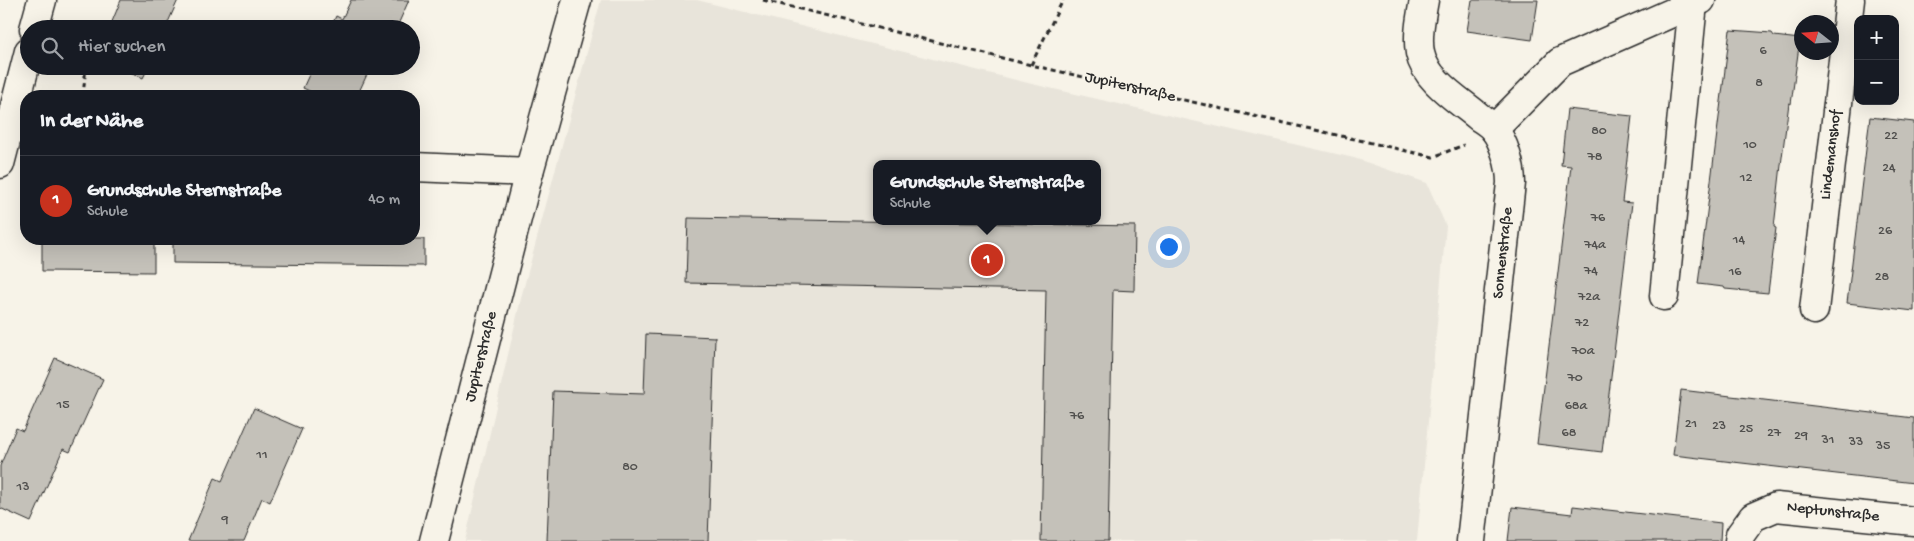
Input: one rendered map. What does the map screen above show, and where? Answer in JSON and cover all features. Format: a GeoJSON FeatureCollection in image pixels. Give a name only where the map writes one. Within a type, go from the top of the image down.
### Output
{"type":"FeatureCollection","features":[{"type":"Feature","properties":{"kind":"street"},"geometry":{"type":"LineString","coordinates":[[36,20],[42,0]]}},
{"type":"Feature","properties":{"kind":"street","name":"Jupiterstraße"},"geometry":{"type":"LineString","coordinates":[[434,541],[529,172],[577,0]]}},
{"type":"Feature","properties":{"kind":"street","name":"Sonnenstraße"},"geometry":{"type":"LineString","coordinates":[[1424,0],[1420,26],[1420,53],[1425,69],[1434,80],[1494,129],[1509,163],[1512,183],[1471,541]]}},
{"type":"Feature","properties":{"kind":"street","name":"Lindemanshof"},"geometry":{"type":"LineString","coordinates":[[1814,310],[1850,0]]}},
{"type":"Feature","properties":{"kind":"street"},"geometry":{"type":"LineString","coordinates":[[1494,129],[1560,62],[1697,2]]}},
{"type":"Feature","properties":{"kind":"street"},"geometry":{"type":"LineString","coordinates":[[1664,296],[1697,2]]}},
{"type":"Feature","properties":{"kind":"street"},"geometry":{"type":"LineString","coordinates":[[0,164],[23,75]]}},
{"type":"Feature","properties":{"kind":"street"},"geometry":{"type":"LineString","coordinates":[[420,167],[529,172]]}},
{"type":"Feature","properties":{"kind":"street","name":"Neptunstraße"},"geometry":{"type":"LineString","coordinates":[[1739,541],[1740,535],[1752,517],[1776,507],[1914,521]]}},
{"type":"Feature","properties":{"kind":"path","name":"Jupiterstraße"},"geometry":{"type":"LineString","coordinates":[[763,0],[1031,66],[1433,158],[1465,145],[1494,129]]}},
{"type":"Feature","properties":{"kind":"path"},"geometry":{"type":"LineString","coordinates":[[1031,66],[1063,0]]}},
{"type":"Feature","properties":{"kind":"path"},"geometry":{"type":"LineString","coordinates":[[84,90],[85,75]]}},
{"type":"Feature","properties":{"kind":"shaded area"},"geometry":{"type":"Polygon","coordinates":[[[601,0],[697,0],[1032,84],[1354,158],[1427,183],[1446,226],[1417,541],[465,541],[522,294],[601,0]]]}},
{"type":"Feature","properties":{"kind":"building"},"geometry":{"type":"Polygon","coordinates":[[[121,0],[178,0],[169,20],[113,20],[121,0]]]}},
{"type":"Feature","properties":{"kind":"building"},"geometry":{"type":"Polygon","coordinates":[[[351,0],[409,0],[400,20],[334,20],[336,16],[342,19],[351,0]]]}},
{"type":"Feature","properties":{"kind":"building"},"geometry":{"type":"Polygon","coordinates":[[[1472,0],[1538,0],[1532,40],[1467,31],[1472,0]]]}},
{"type":"Feature","properties":{"kind":"building"},"geometry":{"type":"Polygon","coordinates":[[[1730,30],[1772,33],[1774,36],[1794,38],[1794,60],[1797,60],[1781,165],[1768,293],[1725,289],[1724,287],[1698,284],[1730,30]]]}},
{"type":"Feature","properties":{"kind":"building"},"geometry":{"type":"Polygon","coordinates":[[[309,75],[367,75],[360,90],[307,90],[303,88],[309,75]]]}},
{"type":"Feature","properties":{"kind":"building"},"geometry":{"type":"Polygon","coordinates":[[[1567,109],[1632,116],[1622,202],[1632,203],[1602,452],[1537,444],[1571,166],[1561,165],[1567,109]]]}},
{"type":"Feature","properties":{"kind":"building"},"geometry":{"type":"Polygon","coordinates":[[[1870,117],[1914,122],[1914,311],[1847,303],[1870,117]]]}},
{"type":"Feature","properties":{"kind":"building"},"geometry":{"type":"Polygon","coordinates":[[[688,218],[873,221],[873,225],[1135,226],[1134,291],[1113,290],[1108,541],[1041,541],[1046,290],[686,283],[688,218]]]}},
{"type":"Feature","properties":{"kind":"building"},"geometry":{"type":"Polygon","coordinates":[[[420,239],[424,239],[424,266],[173,263],[173,245],[420,245],[420,239]]]}},
{"type":"Feature","properties":{"kind":"building"},"geometry":{"type":"Polygon","coordinates":[[[42,245],[154,245],[154,272],[42,271],[42,245]]]}},
{"type":"Feature","properties":{"kind":"building"},"geometry":{"type":"Polygon","coordinates":[[[646,334],[715,337],[708,541],[547,541],[553,391],[644,394],[646,334]]]}},
{"type":"Feature","properties":{"kind":"building"},"geometry":{"type":"Polygon","coordinates":[[[55,358],[103,379],[70,452],[63,449],[31,522],[0,508],[0,466],[16,428],[23,431],[55,358]]]}},
{"type":"Feature","properties":{"kind":"building"},"geometry":{"type":"Polygon","coordinates":[[[1681,390],[1914,418],[1914,483],[1673,455],[1681,390]]]}},
{"type":"Feature","properties":{"kind":"building"},"geometry":{"type":"Polygon","coordinates":[[[254,408],[302,429],[270,502],[262,498],[244,541],[188,541],[215,478],[222,481],[254,408]]]}},
{"type":"Feature","properties":{"kind":"building"},"geometry":{"type":"Polygon","coordinates":[[[1573,506],[1721,523],[1720,541],[1508,541],[1512,507],[1572,514],[1573,506]]]}},
{"type":"Feature","properties":{"kind":"place","name":"Grundschule Sternstraße"},"geometry":{"type":"Point","coordinates":[987,260]}}]}
